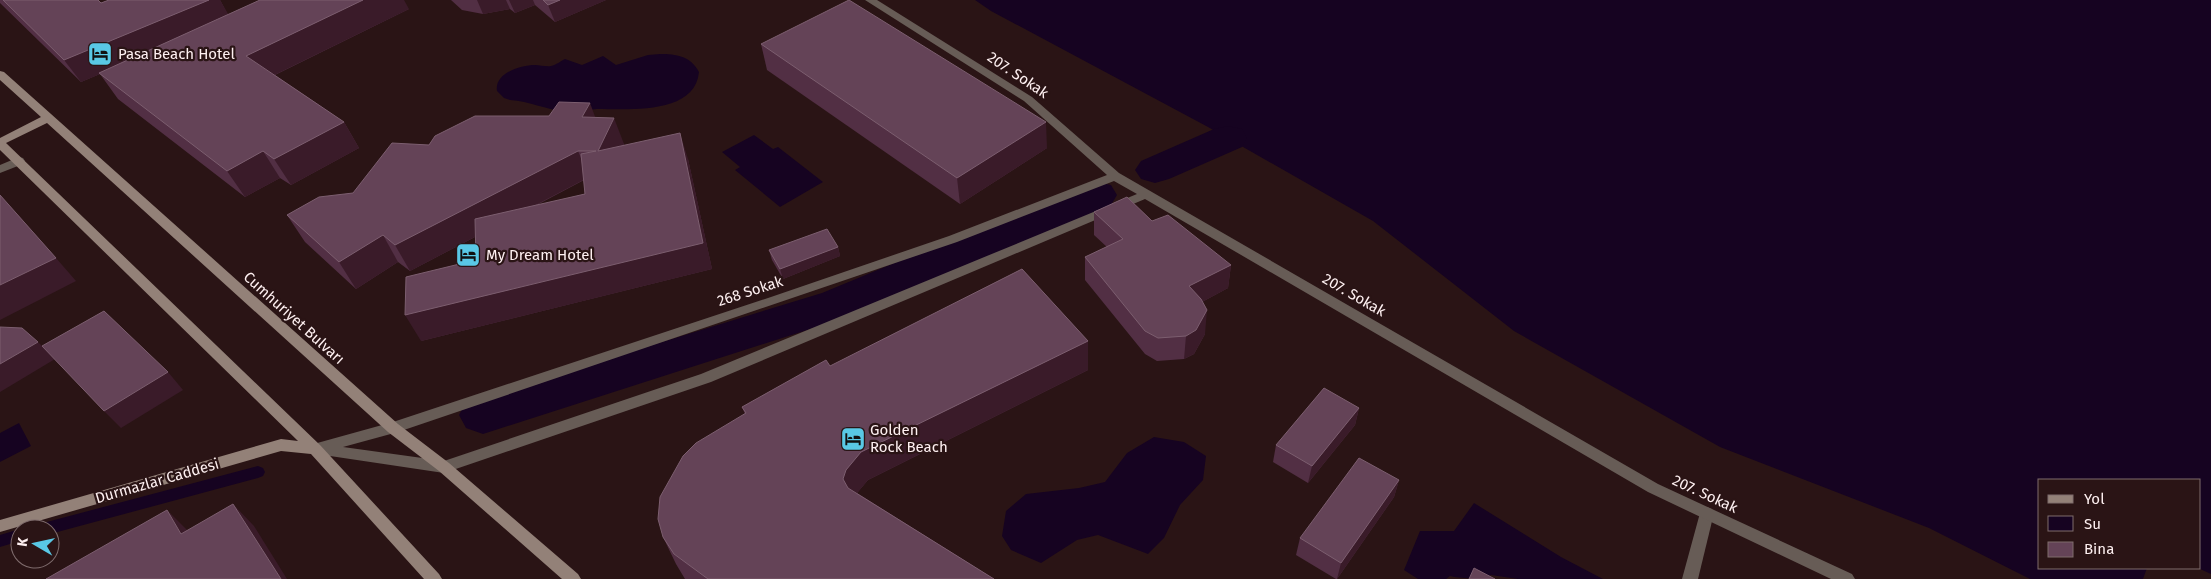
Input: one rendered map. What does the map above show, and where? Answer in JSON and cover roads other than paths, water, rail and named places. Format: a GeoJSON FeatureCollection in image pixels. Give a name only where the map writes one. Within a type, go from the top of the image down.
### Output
{"type":"FeatureCollection","features":[{"type":"Feature","properties":{"kind":"main road","name":"Cumhuriyet Bulvarı"},"geometry":{"type":"LineString","coordinates":[[0,74],[393,428],[444,467],[574,579]]}},
{"type":"Feature","properties":{"kind":"main road"},"geometry":{"type":"LineString","coordinates":[[48,118],[0,143],[315,449],[434,579]]}},
{"type":"Feature","properties":{"kind":"main road","name":"Durmazlar Caddesi"},"geometry":{"type":"LineString","coordinates":[[0,526],[281,445],[315,449]]}},
{"type":"Feature","properties":{"kind":"street","name":"207. Sokak"},"geometry":{"type":"LineString","coordinates":[[870,0],[1028,99],[1115,176],[1645,483],[1847,579]]}},
{"type":"Feature","properties":{"kind":"street"},"geometry":{"type":"LineString","coordinates":[[0,169],[19,161]]}},
{"type":"Feature","properties":{"kind":"street","name":"268 Sokak"},"geometry":{"type":"LineString","coordinates":[[315,449],[393,428],[953,239],[1115,176]]}},
{"type":"Feature","properties":{"kind":"street"},"geometry":{"type":"LineString","coordinates":[[315,449],[444,467],[706,378],[1146,194]]}},
{"type":"Feature","properties":{"kind":"street"},"geometry":{"type":"LineString","coordinates":[[1690,579],[1706,513]]}},
{"type":"Feature","properties":{"kind":"water"},"geometry":{"type":"Polygon","coordinates":[[[975,0],[2211,0],[2211,574],[2200,569],[2201,479],[2038,479],[2038,569],[2147,569],[2143,579],[2030,579],[1929,528],[1720,447],[1514,331],[1373,221],[1208,127],[991,11],[975,0]]]}},
{"type":"Feature","properties":{"kind":"water"},"geometry":{"type":"Polygon","coordinates":[[[660,54],[687,59],[692,62],[699,72],[695,86],[686,96],[673,103],[658,107],[567,112],[510,100],[504,98],[497,91],[500,79],[516,68],[535,65],[551,66],[565,59],[582,65],[603,56],[616,65],[648,55],[660,54]]]}},
{"type":"Feature","properties":{"kind":"water"},"geometry":{"type":"Polygon","coordinates":[[[754,135],[773,149],[778,147],[823,182],[780,207],[735,170],[740,167],[722,152],[754,135]]]}},
{"type":"Feature","properties":{"kind":"water"},"geometry":{"type":"Polygon","coordinates":[[[19,423],[31,446],[0,462],[0,433],[19,423]]]}},
{"type":"Feature","properties":{"kind":"water"},"geometry":{"type":"Polygon","coordinates":[[[1154,437],[1184,442],[1206,456],[1203,480],[1180,505],[1164,538],[1148,554],[1098,535],[1077,540],[1041,563],[1011,550],[1002,536],[1006,511],[1026,494],[1079,488],[1105,482],[1127,453],[1154,437]]]}},
{"type":"Feature","properties":{"kind":"water"},"geometry":{"type":"Polygon","coordinates":[[[1474,503],[1561,557],[1603,579],[1518,579],[1491,575],[1476,578],[1450,576],[1446,579],[1418,579],[1404,570],[1420,531],[1454,531],[1474,503]]]}},
{"type":"Feature","properties":{"kind":"waterway"},"geometry":{"type":"LineString","coordinates":[[1155,170],[1228,138]]}},
{"type":"Feature","properties":{"kind":"waterway"},"geometry":{"type":"LineString","coordinates":[[483,415],[838,304],[1097,195]]}},
{"type":"Feature","properties":{"kind":"waterway"},"geometry":{"type":"LineString","coordinates":[[60,524],[258,472]]}},
{"type":"Feature","properties":{"kind":"waterway"},"geometry":{"type":"LineString","coordinates":[[0,541],[10,538]]}},
{"type":"Feature","properties":{"kind":"place","name":"Pasa Beach Hotel"},"geometry":{"type":"Point","coordinates":[100,54]}},
{"type":"Feature","properties":{"kind":"place","name":"My Dream Hotel"},"geometry":{"type":"Point","coordinates":[468,255]}},
{"type":"Feature","properties":{"kind":"place","name":"Golden Rock Beach"},"geometry":{"type":"Point","coordinates":[853,439]}}]}
